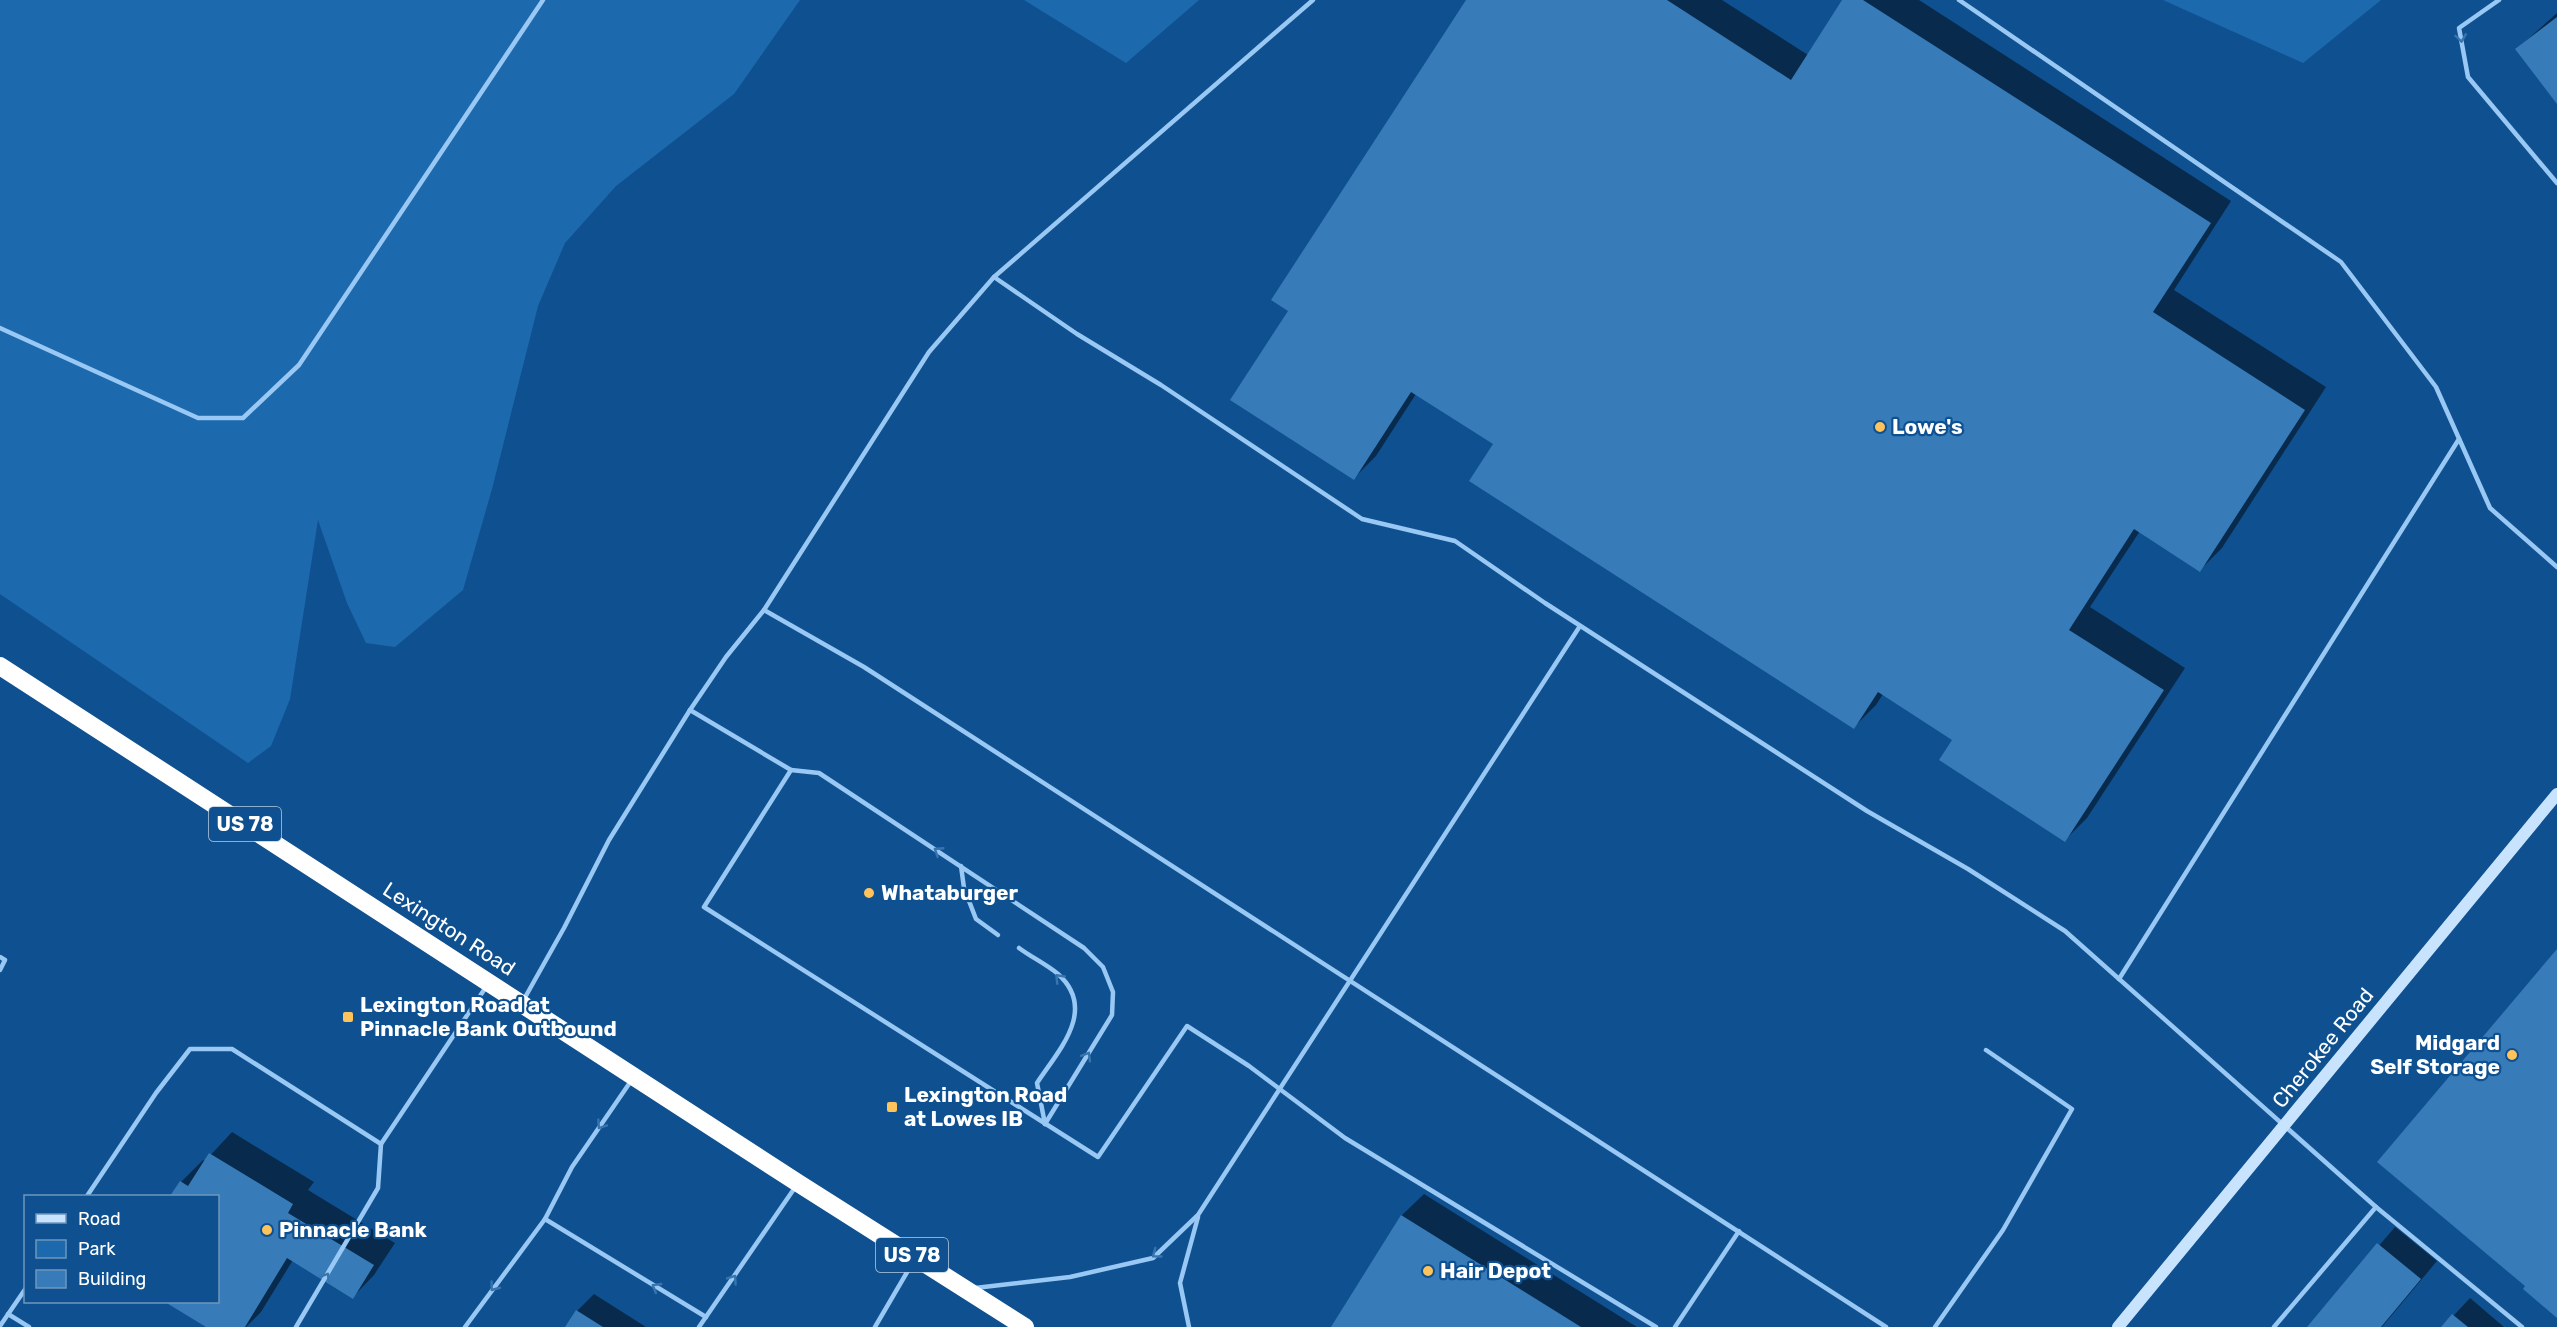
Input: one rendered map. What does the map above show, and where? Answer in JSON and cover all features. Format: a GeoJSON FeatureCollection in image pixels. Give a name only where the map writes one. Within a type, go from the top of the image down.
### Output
{"type":"FeatureCollection","features":[{"type":"Feature","properties":{"kind":"highway","name":"Lexington Road"},"geometry":{"type":"LineString","coordinates":[[0,666],[1018,1325]]}},
{"type":"Feature","properties":{"kind":"main road","name":"Cherokee Road"},"geometry":{"type":"LineString","coordinates":[[2118,1327],[2557,794]]}},
{"type":"Feature","properties":{"kind":"lane"},"geometry":{"type":"LineString","coordinates":[[0,328],[198,418],[243,418],[299,365],[543,0]]}},
{"type":"Feature","properties":{"kind":"lane"},"geometry":{"type":"LineString","coordinates":[[522,1003],[609,840],[690,710],[726,657],[764,610],[929,352],[994,277],[1313,0]]}},
{"type":"Feature","properties":{"kind":"lane"},"geometry":{"type":"LineString","coordinates":[[1959,0],[2341,262],[2436,387],[2490,508],[2557,567]]}},
{"type":"Feature","properties":{"kind":"lane"},"geometry":{"type":"LineString","coordinates":[[2499,0],[2460,28],[2468,76],[2557,183]]}},
{"type":"Feature","properties":{"kind":"lane"},"geometry":{"type":"LineString","coordinates":[[994,277],[1362,519],[1455,541],[1580,626],[1867,811],[1968,869],[2065,931],[2376,1207],[2522,1327]]}},
{"type":"Feature","properties":{"kind":"lane"},"geometry":{"type":"LineString","coordinates":[[2119,979],[2460,439]]}},
{"type":"Feature","properties":{"kind":"lane"},"geometry":{"type":"LineString","coordinates":[[764,610],[864,667],[1886,1327]]}},
{"type":"Feature","properties":{"kind":"lane"},"geometry":{"type":"LineString","coordinates":[[964,1289],[1070,1277],[1153,1258],[1198,1215],[1580,626]]}},
{"type":"Feature","properties":{"kind":"lane"},"geometry":{"type":"LineString","coordinates":[[690,710],[791,770],[819,773],[1084,948],[1103,967],[1113,992],[1112,1015],[1045,1124]]}},
{"type":"Feature","properties":{"kind":"lane"},"geometry":{"type":"LineString","coordinates":[[791,770],[704,907],[1098,1157],[1187,1026],[1281,1090],[1345,1138],[1656,1327]]}},
{"type":"Feature","properties":{"kind":"lane"},"geometry":{"type":"LineString","coordinates":[[961,866],[964,888],[976,919],[998,935]]}},
{"type":"Feature","properties":{"kind":"lane"},"geometry":{"type":"LineString","coordinates":[[1019,948],[1058,975],[1071,992],[1076,1010],[1072,1031],[1036,1083],[1045,1124]]}},
{"type":"Feature","properties":{"kind":"lane"},"geometry":{"type":"LineString","coordinates":[[0,957],[5,960],[0,970]]}},
{"type":"Feature","properties":{"kind":"lane"},"geometry":{"type":"LineString","coordinates":[[296,1327],[378,1188],[381,1144],[489,982]]}},
{"type":"Feature","properties":{"kind":"lane"},"geometry":{"type":"LineString","coordinates":[[88,1195],[156,1093],[190,1049],[232,1049],[381,1144]]}},
{"type":"Feature","properties":{"kind":"lane"},"geometry":{"type":"LineString","coordinates":[[1935,1327],[2003,1230],[2073,1109],[1986,1050]]}},
{"type":"Feature","properties":{"kind":"lane"},"geometry":{"type":"LineString","coordinates":[[465,1327],[545,1219],[572,1167],[634,1076]]}},
{"type":"Feature","properties":{"kind":"lane"},"geometry":{"type":"LineString","coordinates":[[699,1327],[798,1183]]}},
{"type":"Feature","properties":{"kind":"lane"},"geometry":{"type":"LineString","coordinates":[[2274,1327],[2376,1207]]}},
{"type":"Feature","properties":{"kind":"lane"},"geometry":{"type":"LineString","coordinates":[[1189,1327],[1180,1283],[1198,1215]]}},
{"type":"Feature","properties":{"kind":"lane"},"geometry":{"type":"LineString","coordinates":[[545,1219],[706,1317]]}},
{"type":"Feature","properties":{"kind":"lane"},"geometry":{"type":"LineString","coordinates":[[1675,1327],[1739,1231]]}},
{"type":"Feature","properties":{"kind":"lane"},"geometry":{"type":"LineString","coordinates":[[875,1327],[916,1258]]}},
{"type":"Feature","properties":{"kind":"lane"},"geometry":{"type":"LineString","coordinates":[[0,1326],[24,1291]]}},
{"type":"Feature","properties":{"kind":"lane"},"geometry":{"type":"LineString","coordinates":[[8,1314],[29,1327]]}},
{"type":"Feature","properties":{"kind":"green space"},"geometry":{"type":"Polygon","coordinates":[[[0,0],[800,0],[734,94],[616,186],[565,243],[538,306],[492,489],[463,590],[395,647],[366,643],[347,603],[318,520],[290,699],[271,746],[248,763],[0,594],[0,0]]]}},
{"type":"Feature","properties":{"kind":"green space"},"geometry":{"type":"Polygon","coordinates":[[[1024,0],[1199,0],[1126,63],[1024,0]]]}},
{"type":"Feature","properties":{"kind":"green space"},"geometry":{"type":"Polygon","coordinates":[[[2163,0],[2381,0],[2303,63],[2163,0]]]}},
{"type":"Feature","properties":{"kind":"building","name":"Lowe's"},"geometry":{"type":"Polygon","coordinates":[[[1466,0],[1667,0],[1791,80],[1842,0],[1863,0],[2211,223],[2153,312],[2305,410],[2200,572],[2134,529],[2069,630],[2164,690],[2065,842],[1939,760],[1952,740],[1878,692],[1854,729],[1469,481],[1493,444],[1411,392],[1354,480],[1230,400],[1288,311],[1271,300],[1466,0]]]}},
{"type":"Feature","properties":{"kind":"building"},"geometry":{"type":"Polygon","coordinates":[[[2557,17],[2557,104],[2515,49],[2557,17]]]}},
{"type":"Feature","properties":{"kind":"building","name":"Midgard Self Storage"},"geometry":{"type":"Polygon","coordinates":[[[2557,949],[2557,1318],[2523,1289],[2525,1286],[2377,1162],[2557,949]]]}},
{"type":"Feature","properties":{"kind":"building","name":"Pinnacle Bank"},"geometry":{"type":"Polygon","coordinates":[[[209,1153],[293,1204],[288,1213],[374,1265],[353,1299],[287,1258],[245,1327],[206,1327],[167,1303],[219,1303],[219,1195],[171,1195],[180,1181],[188,1186],[209,1153]]]}},
{"type":"Feature","properties":{"kind":"building","name":"Hair Depot"},"geometry":{"type":"Polygon","coordinates":[[[1401,1215],[1581,1327],[1331,1327],[1401,1215]]]}},
{"type":"Feature","properties":{"kind":"building"},"geometry":{"type":"Polygon","coordinates":[[[2377,1243],[2421,1279],[2381,1327],[2307,1327],[2377,1243]]]}},
{"type":"Feature","properties":{"kind":"building"},"geometry":{"type":"Polygon","coordinates":[[[576,1310],[603,1327],[565,1327],[576,1310]]]}},
{"type":"Feature","properties":{"kind":"building"},"geometry":{"type":"Polygon","coordinates":[[[2452,1314],[2468,1327],[2441,1327],[2452,1314]]]}},
{"type":"Feature","properties":{"kind":"place","name":"Lowe's"},"geometry":{"type":"Point","coordinates":[1880,427]}},
{"type":"Feature","properties":{"kind":"place","name":"Whataburger"},"geometry":{"type":"Point","coordinates":[869,893]}},
{"type":"Feature","properties":{"kind":"place","name":"Lexington Road at Pinnacle Bank Outbound"},"geometry":{"type":"Point","coordinates":[348,1017]}},
{"type":"Feature","properties":{"kind":"place","name":"Midgard Self Storage"},"geometry":{"type":"Point","coordinates":[2512,1055]}},
{"type":"Feature","properties":{"kind":"place","name":"Lexington Road at Lowes IB"},"geometry":{"type":"Point","coordinates":[892,1107]}},
{"type":"Feature","properties":{"kind":"place","name":"Pinnacle Bank"},"geometry":{"type":"Point","coordinates":[267,1230]}},
{"type":"Feature","properties":{"kind":"place","name":"Hair Depot"},"geometry":{"type":"Point","coordinates":[1428,1271]}}]}
